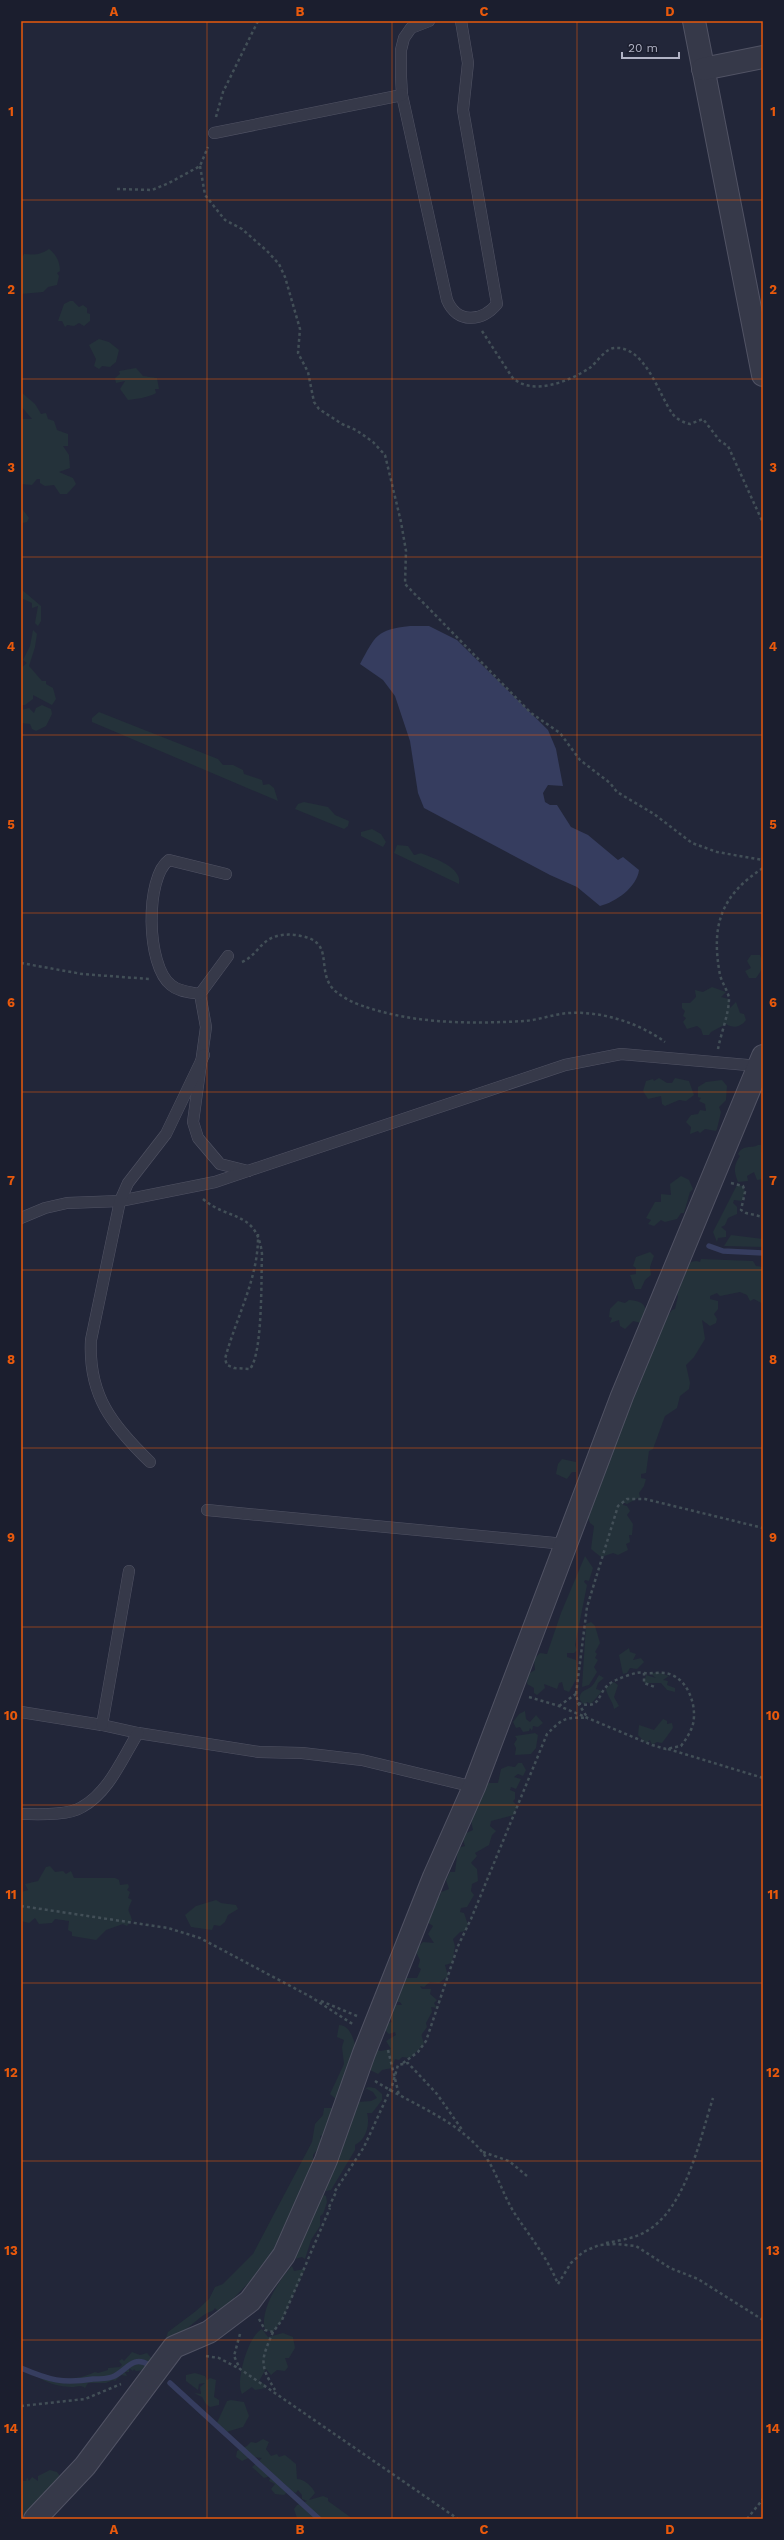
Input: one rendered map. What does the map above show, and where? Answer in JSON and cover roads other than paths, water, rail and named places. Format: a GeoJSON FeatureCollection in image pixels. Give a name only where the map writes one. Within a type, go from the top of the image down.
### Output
{"type":"FeatureCollection","features":[{"type":"Feature","properties":{"kind":"street"},"geometry":{"type":"LineString","coordinates":[[694,21],[763,375]]}},
{"type":"Feature","properties":{"kind":"street"},"geometry":{"type":"LineString","coordinates":[[704,70],[763,57]]}},
{"type":"Feature","properties":{"kind":"street"},"geometry":{"type":"LineString","coordinates":[[35,2519],[85,2466],[174,2347],[209,2332],[250,2301],[284,2255],[315,2185],[376,2023],[434,1877],[474,1787],[622,1396],[761,1061]]}},
{"type":"Feature","properties":{"kind":"lane"},"geometry":{"type":"LineString","coordinates":[[424,22],[411,28],[401,50],[402,95],[448,300],[452,311],[460,316],[471,318],[484,314],[497,304],[463,110],[468,63],[461,21]]}},
{"type":"Feature","properties":{"kind":"lane"},"geometry":{"type":"LineString","coordinates":[[214,133],[402,95]]}},
{"type":"Feature","properties":{"kind":"lane"},"geometry":{"type":"LineString","coordinates":[[200,994],[179,990],[167,981],[156,965],[151,931],[160,870],[169,860],[226,874]]}},
{"type":"Feature","properties":{"kind":"lane"},"geometry":{"type":"LineString","coordinates":[[228,956],[220,969],[200,994],[206,1027],[204,1055],[193,1122],[198,1138],[220,1164],[248,1171]]}},
{"type":"Feature","properties":{"kind":"lane"},"geometry":{"type":"LineString","coordinates":[[21,1218],[45,1208],[67,1203],[120,1201],[194,1186],[248,1171],[565,1065],[592,1058],[621,1054],[716,1063],[761,1061]]}},
{"type":"Feature","properties":{"kind":"lane"},"geometry":{"type":"LineString","coordinates":[[150,1462],[113,1424],[96,1392],[90,1354],[91,1340],[120,1201],[128,1183],[166,1134],[204,1055]]}},
{"type":"Feature","properties":{"kind":"lane"},"geometry":{"type":"LineString","coordinates":[[208,1510],[565,1544]]}},
{"type":"Feature","properties":{"kind":"lane"},"geometry":{"type":"LineString","coordinates":[[102,1724],[129,1571]]}},
{"type":"Feature","properties":{"kind":"lane"},"geometry":{"type":"LineString","coordinates":[[21,1712],[102,1724],[138,1734],[259,1752],[302,1753],[362,1760],[474,1787]]}},
{"type":"Feature","properties":{"kind":"lane"},"geometry":{"type":"LineString","coordinates":[[21,1814],[51,1814],[82,1808],[105,1788],[138,1734]]}},
{"type":"Feature","properties":{"kind":"water"},"geometry":{"type":"Polygon","coordinates":[[[410,626],[429,626],[457,640],[548,730],[556,749],[563,786],[548,785],[543,793],[545,802],[550,805],[557,805],[571,827],[588,835],[618,860],[623,857],[639,870],[634,882],[625,893],[613,901],[600,906],[577,887],[550,875],[424,808],[418,793],[410,741],[395,696],[383,680],[360,664],[374,640],[383,632],[410,626]]]}},
{"type":"Feature","properties":{"kind":"waterway"},"geometry":{"type":"LineString","coordinates":[[709,1246],[723,1251],[763,1253]]}},
{"type":"Feature","properties":{"kind":"waterway"},"geometry":{"type":"LineString","coordinates":[[21,2368],[48,2378],[73,2381],[105,2379],[112,2377],[117,2375],[129,2365],[138,2362],[143,2362],[149,2365]]}},
{"type":"Feature","properties":{"kind":"waterway"},"geometry":{"type":"LineString","coordinates":[[170,2383],[319,2519]]}}]}
